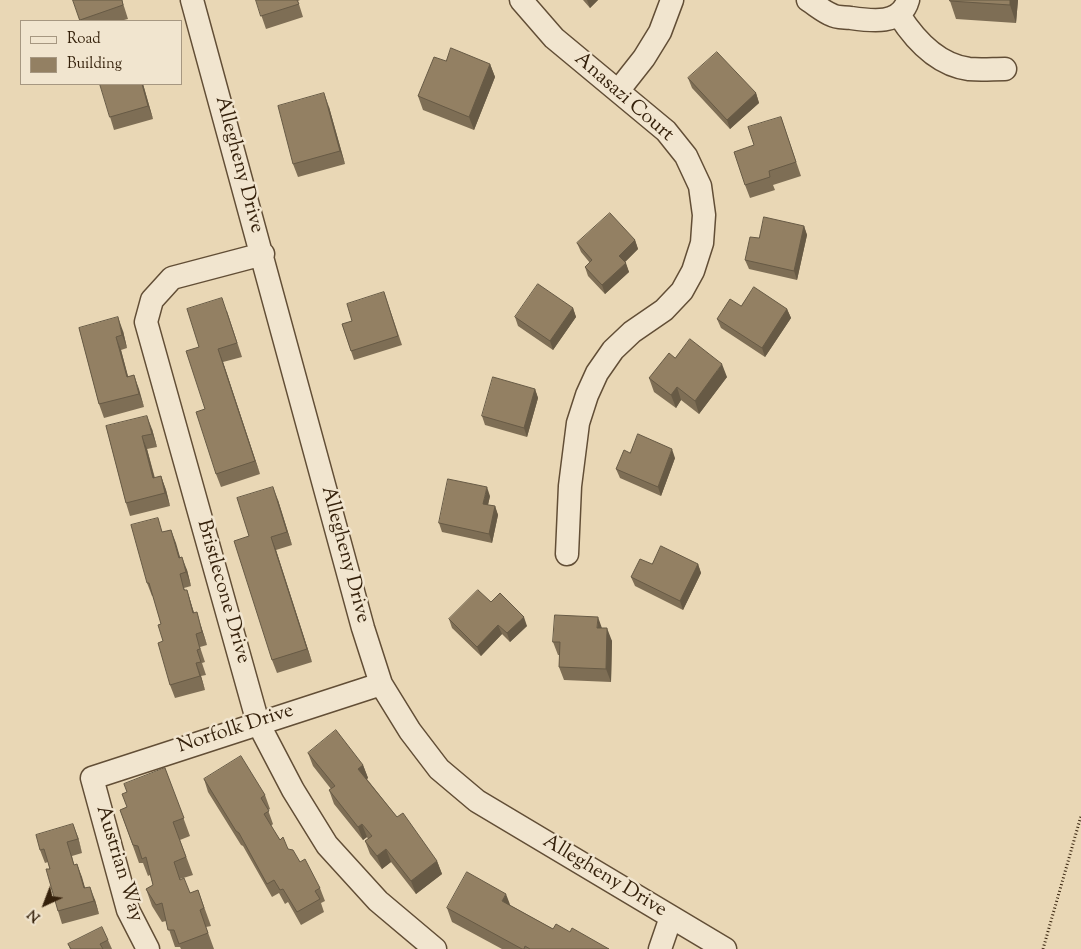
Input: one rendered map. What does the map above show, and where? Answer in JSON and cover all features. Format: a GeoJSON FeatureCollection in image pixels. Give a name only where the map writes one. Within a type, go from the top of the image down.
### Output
{"type":"FeatureCollection","features":[{"type":"Feature","properties":{"kind":"street","name":"Allegheny Drive"},"geometry":{"type":"LineString","coordinates":[[192,0],[361,618],[381,684],[410,731],[439,770],[477,800],[725,949]]}},
{"type":"Feature","properties":{"kind":"street","name":"Anasazi Court"},"geometry":{"type":"LineString","coordinates":[[521,0],[554,38],[666,131],[686,156],[700,186],[704,215],[702,243],[694,271],[682,292],[664,310],[632,332],[614,350],[597,373],[587,395],[578,423],[570,486],[567,554]]}},
{"type":"Feature","properties":{"kind":"street"},"geometry":{"type":"LineString","coordinates":[[618,91],[644,58],[660,32],[672,0]]}},
{"type":"Feature","properties":{"kind":"street"},"geometry":{"type":"LineString","coordinates":[[808,0],[832,16],[870,21],[886,20],[904,8],[921,44],[953,65],[970,69],[1005,69]]}},
{"type":"Feature","properties":{"kind":"street","name":"Bristlecone Drive"},"geometry":{"type":"LineString","coordinates":[[263,254],[172,278],[152,300],[146,322],[258,723],[293,790],[327,845],[378,901],[435,949]]}},
{"type":"Feature","properties":{"kind":"street","name":"Norfolk Drive"},"geometry":{"type":"LineString","coordinates":[[92,778],[381,684]]}},
{"type":"Feature","properties":{"kind":"street","name":"Austrian Way"},"geometry":{"type":"LineString","coordinates":[[92,778],[128,910],[148,949]]}},
{"type":"Feature","properties":{"kind":"street"},"geometry":{"type":"LineString","coordinates":[[660,949],[671,917]]}},
{"type":"Feature","properties":{"kind":"path"},"geometry":{"type":"LineString","coordinates":[[1042,949],[1081,816]]}},
{"type":"Feature","properties":{"kind":"building"},"geometry":{"type":"Polygon","coordinates":[[[73,0],[122,0],[123,5],[80,20],[73,0]]]}},
{"type":"Feature","properties":{"kind":"building"},"geometry":{"type":"Polygon","coordinates":[[[256,0],[297,0],[299,4],[261,16],[256,0]]]}},
{"type":"Feature","properties":{"kind":"building"},"geometry":{"type":"Polygon","coordinates":[[[1010,0],[1010,5],[950,1],[1010,0]]]}},
{"type":"Feature","properties":{"kind":"building"},"geometry":{"type":"Polygon","coordinates":[[[451,48],[490,64],[469,117],[418,96],[434,57],[446,61],[451,48]]]}},
{"type":"Feature","properties":{"kind":"building"},"geometry":{"type":"Polygon","coordinates":[[[717,52],[756,93],[727,120],[688,78],[717,52]]]}},
{"type":"Feature","properties":{"kind":"building"},"geometry":{"type":"Polygon","coordinates":[[[100,85],[142,85],[148,106],[110,117],[100,85]]]}},
{"type":"Feature","properties":{"kind":"building"},"geometry":{"type":"Polygon","coordinates":[[[324,93],[340,151],[293,164],[278,106],[324,93]]]}},
{"type":"Feature","properties":{"kind":"building"},"geometry":{"type":"Polygon","coordinates":[[[781,117],[796,162],[769,171],[770,177],[745,185],[734,152],[754,145],[748,127],[781,117]]]}},
{"type":"Feature","properties":{"kind":"building"},"geometry":{"type":"Polygon","coordinates":[[[610,213],[635,240],[619,256],[626,263],[602,285],[585,267],[592,260],[577,243],[610,213]]]}},
{"type":"Feature","properties":{"kind":"building"},"geometry":{"type":"Polygon","coordinates":[[[764,217],[804,226],[794,271],[745,260],[750,237],[759,238],[764,217]]]}},
{"type":"Feature","properties":{"kind":"building"},"geometry":{"type":"Polygon","coordinates":[[[538,284],[573,308],[550,341],[515,317],[538,284]]]}},
{"type":"Feature","properties":{"kind":"building"},"geometry":{"type":"Polygon","coordinates":[[[754,287],[787,309],[762,348],[717,319],[730,299],[741,306],[754,287]]]}},
{"type":"Feature","properties":{"kind":"building"},"geometry":{"type":"Polygon","coordinates":[[[384,292],[398,336],[351,351],[342,324],[352,321],[347,304],[384,292]]]}},
{"type":"Feature","properties":{"kind":"building"},"geometry":{"type":"Polygon","coordinates":[[[222,298],[237,343],[218,349],[255,461],[216,474],[196,412],[205,409],[186,351],[199,347],[187,309],[222,298]]]}},
{"type":"Feature","properties":{"kind":"building"},"geometry":{"type":"Polygon","coordinates":[[[118,317],[122,335],[116,337],[127,377],[134,375],[139,394],[99,404],[79,328],[118,317]]]}},
{"type":"Feature","properties":{"kind":"building"},"geometry":{"type":"Polygon","coordinates":[[[690,339],[722,364],[695,401],[677,387],[671,395],[649,378],[669,353],[675,358],[690,339]]]}},
{"type":"Feature","properties":{"kind":"building"},"geometry":{"type":"Polygon","coordinates":[[[493,377],[535,389],[524,428],[482,416],[493,377]]]}},
{"type":"Feature","properties":{"kind":"building"},"geometry":{"type":"Polygon","coordinates":[[[147,416],[152,434],[142,436],[153,478],[161,476],[165,493],[126,503],[106,426],[147,416]]]}},
{"type":"Feature","properties":{"kind":"building"},"geometry":{"type":"Polygon","coordinates":[[[638,434],[672,449],[658,487],[616,469],[624,450],[630,453],[638,434]]]}},
{"type":"Feature","properties":{"kind":"building"},"geometry":{"type":"Polygon","coordinates":[[[448,479],[487,487],[483,504],[495,506],[489,534],[439,523],[448,479]]]}},
{"type":"Feature","properties":{"kind":"building"},"geometry":{"type":"Polygon","coordinates":[[[273,487],[287,532],[271,537],[307,649],[272,660],[234,541],[249,536],[237,498],[273,487]]]}},
{"type":"Feature","properties":{"kind":"building"},"geometry":{"type":"Polygon","coordinates":[[[158,518],[162,532],[171,530],[179,558],[182,557],[186,572],[180,574],[184,590],[187,590],[193,613],[197,612],[202,632],[196,634],[200,649],[197,650],[201,662],[196,663],[200,676],[170,685],[158,643],[163,641],[158,625],[161,624],[149,583],[147,583],[131,525],[158,518]]]}},
{"type":"Feature","properties":{"kind":"building"},"geometry":{"type":"Polygon","coordinates":[[[661,546],[698,564],[680,601],[631,577],[640,559],[652,564],[661,546]]]}},
{"type":"Feature","properties":{"kind":"building"},"geometry":{"type":"Polygon","coordinates":[[[478,590],[491,602],[500,593],[524,617],[507,633],[498,625],[477,647],[449,619],[478,590]]]}},
{"type":"Feature","properties":{"kind":"building"},"geometry":{"type":"Polygon","coordinates":[[[555,615],[598,617],[597,628],[607,628],[606,669],[559,667],[560,642],[553,642],[555,615]]]}},
{"type":"Feature","properties":{"kind":"building"},"geometry":{"type":"Polygon","coordinates":[[[336,730],[363,765],[358,769],[397,817],[403,813],[437,861],[411,881],[386,849],[377,856],[365,841],[372,836],[362,824],[358,827],[329,790],[335,786],[308,753],[336,730]]]}},
{"type":"Feature","properties":{"kind":"building"},"geometry":{"type":"Polygon","coordinates":[[[241,756],[265,795],[261,798],[269,811],[264,814],[280,840],[283,837],[288,849],[293,850],[300,862],[305,859],[320,888],[315,891],[320,899],[297,912],[283,889],[280,890],[274,880],[267,884],[239,833],[204,779],[241,756]]]}},
{"type":"Feature","properties":{"kind":"building"},"geometry":{"type":"Polygon","coordinates":[[[165,768],[184,818],[173,822],[186,857],[174,862],[180,880],[184,878],[190,893],[198,890],[204,908],[200,910],[208,933],[179,944],[174,930],[168,930],[162,903],[156,905],[146,889],[153,885],[146,857],[142,859],[138,846],[133,845],[120,810],[127,807],[122,794],[127,792],[124,784],[165,768]]]}},
{"type":"Feature","properties":{"kind":"building"},"geometry":{"type":"Polygon","coordinates":[[[73,824],[78,839],[67,842],[74,865],[77,864],[84,888],[90,887],[94,901],[58,911],[46,869],[50,869],[44,849],[40,850],[36,835],[73,824]]]}},
{"type":"Feature","properties":{"kind":"building"},"geometry":{"type":"Polygon","coordinates":[[[467,872],[506,894],[502,901],[553,929],[556,924],[570,932],[572,928],[609,949],[530,949],[525,946],[522,949],[447,908],[467,872]]]}},
{"type":"Feature","properties":{"kind":"building"},"geometry":{"type":"Polygon","coordinates":[[[102,927],[108,940],[100,944],[103,949],[71,949],[68,944],[102,927]]]}}]}
